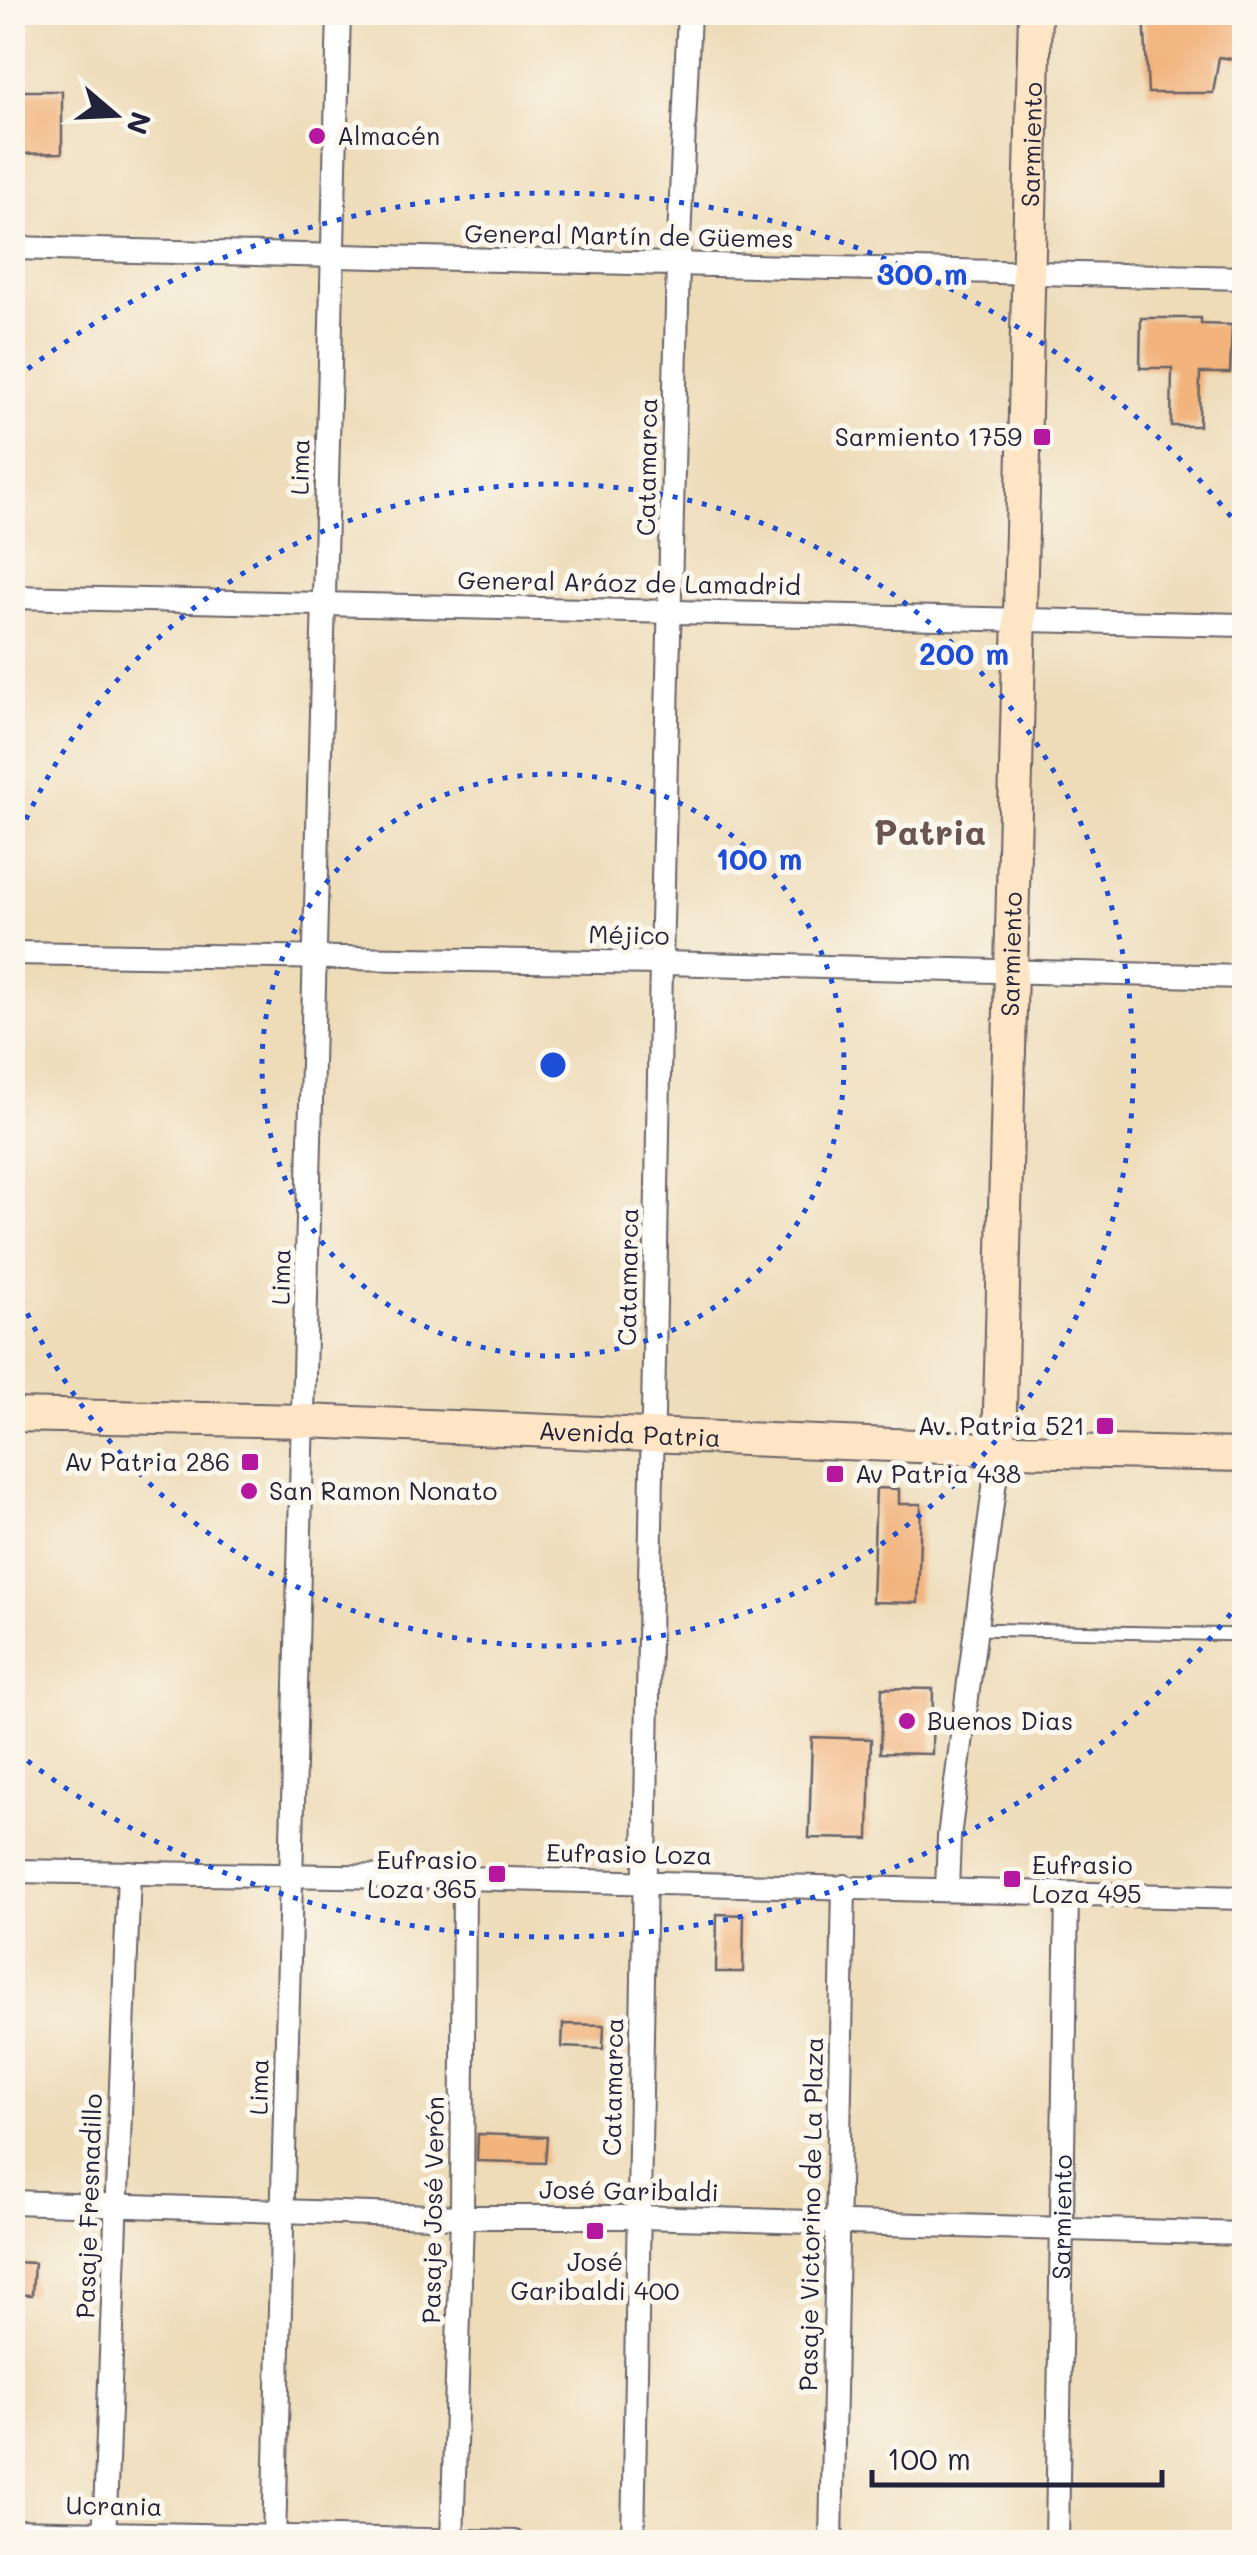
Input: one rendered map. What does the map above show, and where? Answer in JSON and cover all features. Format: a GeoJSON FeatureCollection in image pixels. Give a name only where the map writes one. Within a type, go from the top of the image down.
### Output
{"type":"FeatureCollection","features":[{"type":"Feature","properties":{"kind":"main road","name":"Sarmiento"},"geometry":{"type":"LineString","coordinates":[[998,1458],[1034,12]]}},
{"type":"Feature","properties":{"kind":"main road","name":"Avenida Patria"},"geometry":{"type":"LineString","coordinates":[[12,1415],[304,1431],[998,1458],[1244,1473]]}},
{"type":"Feature","properties":{"kind":"main road","name":"Avenida Patria"},"geometry":{"type":"LineString","coordinates":[[12,1435],[304,1431]]}},
{"type":"Feature","properties":{"kind":"main road","name":"Avenida Patria"},"geometry":{"type":"LineString","coordinates":[[998,1458],[1244,1455]]}},
{"type":"Feature","properties":{"kind":"street","name":"Lima"},"geometry":{"type":"LineString","coordinates":[[274,2540],[339,12]]}},
{"type":"Feature","properties":{"kind":"street","name":"Catamarca"},"geometry":{"type":"LineString","coordinates":[[632,2542],[661,963],[678,264],[689,12]]}},
{"type":"Feature","properties":{"kind":"street","name":"General Martín de Güemes"},"geometry":{"type":"LineString","coordinates":[[12,248],[1244,278]]}},
{"type":"Feature","properties":{"kind":"street","name":"General Aráoz de Lamadrid"},"geometry":{"type":"LineString","coordinates":[[12,597],[1244,625]]}},
{"type":"Feature","properties":{"kind":"street","name":"Méjico"},"geometry":{"type":"LineString","coordinates":[[12,953],[1244,977]]}},
{"type":"Feature","properties":{"kind":"street","name":"Sarmiento"},"geometry":{"type":"LineString","coordinates":[[947,1890],[949,1837],[998,1458]]}},
{"type":"Feature","properties":{"kind":"street","name":"Eufrasio Loza"},"geometry":{"type":"LineString","coordinates":[[12,1871],[844,1886],[1244,1898]]}},
{"type":"Feature","properties":{"kind":"street","name":"Pasaje Fresnadillo"},"geometry":{"type":"LineString","coordinates":[[104,2538],[128,1872]]}},
{"type":"Feature","properties":{"kind":"street","name":"Pasaje José Verón"},"geometry":{"type":"LineString","coordinates":[[452,2541],[462,2217],[464,1878]]}},
{"type":"Feature","properties":{"kind":"street","name":"Pasaje Victorino de La Plaza"},"geometry":{"type":"LineString","coordinates":[[832,2542],[844,1886]]}},
{"type":"Feature","properties":{"kind":"street","name":"Sarmiento"},"geometry":{"type":"LineString","coordinates":[[1056,2542],[1066,1894]]}},
{"type":"Feature","properties":{"kind":"street","name":"José Garibaldi"},"geometry":{"type":"LineString","coordinates":[[12,2202],[462,2217],[638,2217],[1244,2234]]}},
{"type":"Feature","properties":{"kind":"street","name":"Ucrania"},"geometry":{"type":"LineString","coordinates":[[12,2531],[104,2538],[514,2542]]}},
{"type":"Feature","properties":{"kind":"lane"},"geometry":{"type":"LineString","coordinates":[[977,1629],[1244,1635]]}},
{"type":"Feature","properties":{"kind":"building"},"geometry":{"type":"Polygon","coordinates":[[[1144,12],[1244,12],[1244,61],[1219,57],[1213,93],[1148,93],[1144,12]]]}},
{"type":"Feature","properties":{"kind":"building"},"geometry":{"type":"Polygon","coordinates":[[[16,91],[62,91],[62,153],[16,154],[16,91]]]}},
{"type":"Feature","properties":{"kind":"building"},"geometry":{"type":"Polygon","coordinates":[[[1141,318],[1201,318],[1201,324],[1232,325],[1230,373],[1200,373],[1199,426],[1171,426],[1172,368],[1140,368],[1141,318]]]}},
{"type":"Feature","properties":{"kind":"building"},"geometry":{"type":"Polygon","coordinates":[[[876,1488],[899,1489],[899,1504],[921,1504],[918,1603],[872,1602],[876,1488]]]}},
{"type":"Feature","properties":{"kind":"building","name":"Buenos Dias"},"geometry":{"type":"Polygon","coordinates":[[[882,1688],[933,1689],[932,1754],[880,1753],[882,1688]]]}},
{"type":"Feature","properties":{"kind":"building"},"geometry":{"type":"Polygon","coordinates":[[[812,1737],[871,1739],[869,1839],[809,1838],[812,1737]]]}},
{"type":"Feature","properties":{"kind":"building"},"geometry":{"type":"Polygon","coordinates":[[[717,1914],[744,1915],[743,1972],[716,1972],[717,1914]]]}},
{"type":"Feature","properties":{"kind":"building"},"geometry":{"type":"Polygon","coordinates":[[[563,2024],[604,2025],[603,2049],[562,2047],[563,2024]]]}},
{"type":"Feature","properties":{"kind":"building"},"geometry":{"type":"Polygon","coordinates":[[[478,2134],[547,2137],[545,2163],[477,2161],[478,2134]]]}},
{"type":"Feature","properties":{"kind":"building"},"geometry":{"type":"Polygon","coordinates":[[[12,2262],[34,2263],[32,2295],[12,2294],[12,2262]]]}},
{"type":"Feature","properties":{"kind":"place","name":"Almacén"},"geometry":{"type":"Point","coordinates":[317,136]}},
{"type":"Feature","properties":{"kind":"place","name":"Sarmiento 1759"},"geometry":{"type":"Point","coordinates":[1042,437]}},
{"type":"Feature","properties":{"kind":"place","name":"Av. Patria 521"},"geometry":{"type":"Point","coordinates":[1105,1426]}},
{"type":"Feature","properties":{"kind":"place","name":"Av Patria 286"},"geometry":{"type":"Point","coordinates":[250,1462]}},
{"type":"Feature","properties":{"kind":"place","name":"Av Patria 438"},"geometry":{"type":"Point","coordinates":[835,1474]}},
{"type":"Feature","properties":{"kind":"place","name":"San Ramon Nonato"},"geometry":{"type":"Point","coordinates":[249,1491]}},
{"type":"Feature","properties":{"kind":"place","name":"Buenos Dias"},"geometry":{"type":"Point","coordinates":[907,1721]}},
{"type":"Feature","properties":{"kind":"place","name":"Eufrasio Loza 365"},"geometry":{"type":"Point","coordinates":[497,1874]}},
{"type":"Feature","properties":{"kind":"place","name":"Eufrasio Loza 495"},"geometry":{"type":"Point","coordinates":[1012,1879]}},
{"type":"Feature","properties":{"kind":"place","name":"José Garibaldi 400"},"geometry":{"type":"Point","coordinates":[595,2231]}},
{"type":"Feature","properties":{"kind":"district","name":"Patria"},"geometry":{"type":"Point","coordinates":[930,833]}}]}
